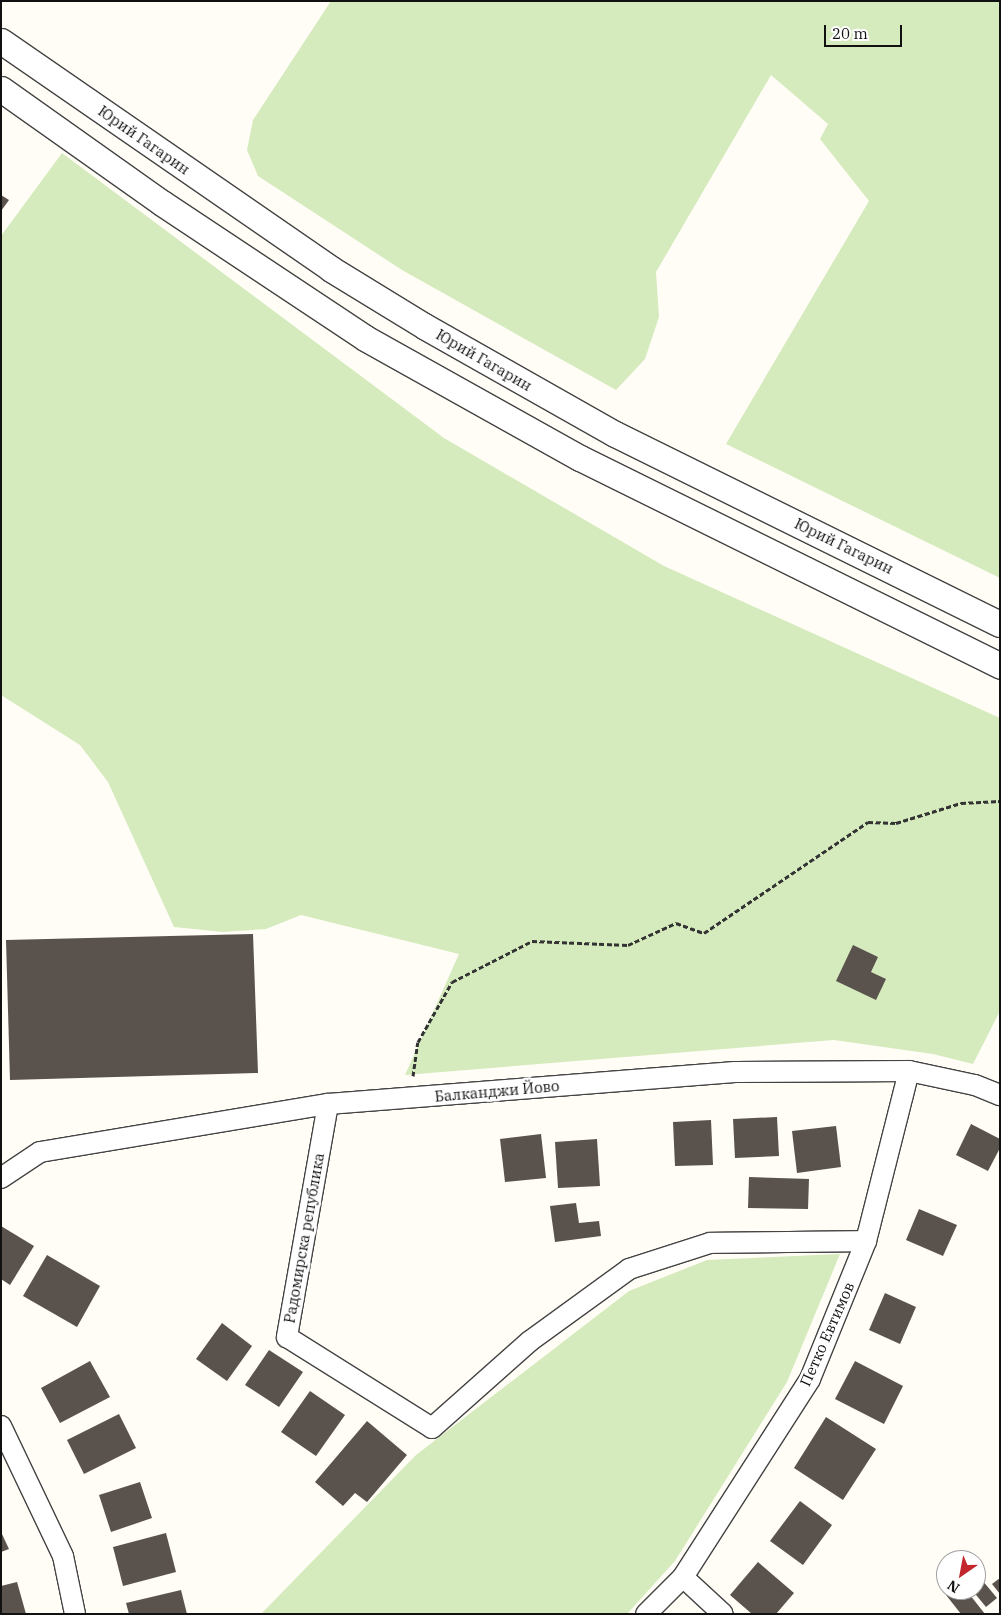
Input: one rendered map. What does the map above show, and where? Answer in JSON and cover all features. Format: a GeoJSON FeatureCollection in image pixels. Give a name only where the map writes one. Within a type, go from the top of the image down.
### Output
{"type":"FeatureCollection","features":[{"type":"Feature","properties":{"kind":"street","name":"Юрий Гагарин"},"geometry":{"type":"LineString","coordinates":[[1,41],[331,269],[424,326],[615,434],[1000,624]]}},
{"type":"Feature","properties":{"kind":"street"},"geometry":{"type":"LineString","coordinates":[[1,89],[162,203],[365,338],[580,458],[1000,666]]}},
{"type":"Feature","properties":{"kind":"street","name":"Балканджи Йово"},"geometry":{"type":"LineString","coordinates":[[1,1178],[40,1152],[328,1104],[735,1072],[909,1071],[975,1085],[1000,1095]]}},
{"type":"Feature","properties":{"kind":"street","name":"Петко Евтимов"},"geometry":{"type":"LineString","coordinates":[[646,1614],[683,1577],[810,1379],[866,1241],[909,1071]]}},
{"type":"Feature","properties":{"kind":"street","name":"Радомирска република"},"geometry":{"type":"LineString","coordinates":[[328,1104],[287,1336],[432,1428],[530,1341],[629,1269],[710,1243],[866,1241]]}},
{"type":"Feature","properties":{"kind":"street"},"geometry":{"type":"LineString","coordinates":[[1,1426],[63,1556],[76,1614]]}},
{"type":"Feature","properties":{"kind":"street"},"geometry":{"type":"LineString","coordinates":[[683,1577],[723,1614]]}},
{"type":"Feature","properties":{"kind":"path"},"geometry":{"type":"LineString","coordinates":[[409,1098],[418,1042],[452,982],[532,941],[628,945],[676,923],[704,933],[868,822],[896,823],[961,804],[1000,801]]}},
{"type":"Feature","properties":{"kind":"green space"},"geometry":{"type":"Polygon","coordinates":[[[331,1],[1000,1],[1000,578],[726,444],[869,201],[820,139],[828,124],[771,75],[656,272],[659,317],[645,359],[616,390],[402,270],[258,176],[247,150],[253,120],[331,1]]]}},
{"type":"Feature","properties":{"kind":"green space"},"geometry":{"type":"Polygon","coordinates":[[[62,153],[444,438],[664,566],[1000,718],[1000,1011],[973,1064],[933,1054],[834,1040],[405,1075],[459,954],[301,915],[266,929],[223,932],[174,927],[108,782],[80,745],[1,695],[1,236],[62,153]]]}},
{"type":"Feature","properties":{"kind":"green space"},"geometry":{"type":"Polygon","coordinates":[[[840,1254],[787,1382],[675,1561],[627,1614],[261,1614],[416,1455],[629,1291],[707,1260],[840,1254]]]}},
{"type":"Feature","properties":{"kind":"building"},"geometry":{"type":"Polygon","coordinates":[[[1,195],[9,200],[1,211],[1,195]]]}},
{"type":"Feature","properties":{"kind":"building"},"geometry":{"type":"Polygon","coordinates":[[[253,934],[258,1073],[10,1080],[6,940],[253,934]]]}},
{"type":"Feature","properties":{"kind":"building"},"geometry":{"type":"Polygon","coordinates":[[[853,945],[878,957],[871,972],[886,979],[876,1000],[836,981],[853,945]]]}},
{"type":"Feature","properties":{"kind":"building"},"geometry":{"type":"Polygon","coordinates":[[[777,1117],[779,1156],[735,1158],[733,1119],[777,1117]]]}},
{"type":"Feature","properties":{"kind":"building"},"geometry":{"type":"Polygon","coordinates":[[[711,1120],[713,1165],[675,1166],[673,1122],[711,1120]]]}},
{"type":"Feature","properties":{"kind":"building"},"geometry":{"type":"Polygon","coordinates":[[[971,1124],[1000,1139],[1000,1148],[988,1171],[956,1155],[971,1124]]]}},
{"type":"Feature","properties":{"kind":"building"},"geometry":{"type":"Polygon","coordinates":[[[836,1126],[841,1167],[797,1173],[792,1131],[836,1126]]]}},
{"type":"Feature","properties":{"kind":"building"},"geometry":{"type":"Polygon","coordinates":[[[541,1134],[546,1178],[505,1182],[500,1139],[541,1134]]]}},
{"type":"Feature","properties":{"kind":"building"},"geometry":{"type":"Polygon","coordinates":[[[597,1139],[600,1186],[558,1188],[555,1142],[597,1139]]]}},
{"type":"Feature","properties":{"kind":"building"},"geometry":{"type":"Polygon","coordinates":[[[749,1177],[809,1179],[808,1209],[748,1208],[749,1177]]]}},
{"type":"Feature","properties":{"kind":"building"},"geometry":{"type":"Polygon","coordinates":[[[576,1203],[579,1223],[599,1221],[601,1236],[555,1242],[550,1206],[576,1203]]]}},
{"type":"Feature","properties":{"kind":"building"},"geometry":{"type":"Polygon","coordinates":[[[919,1209],[957,1225],[943,1256],[906,1240],[919,1209]]]}},
{"type":"Feature","properties":{"kind":"building"},"geometry":{"type":"Polygon","coordinates":[[[1,1226],[34,1246],[10,1285],[1,1279],[1,1226]]]}},
{"type":"Feature","properties":{"kind":"building"},"geometry":{"type":"Polygon","coordinates":[[[47,1255],[100,1286],[77,1327],[23,1296],[47,1255]]]}},
{"type":"Feature","properties":{"kind":"building"},"geometry":{"type":"Polygon","coordinates":[[[885,1293],[916,1307],[900,1344],[869,1330],[885,1293]]]}},
{"type":"Feature","properties":{"kind":"building"},"geometry":{"type":"Polygon","coordinates":[[[222,1323],[252,1346],[227,1381],[196,1359],[222,1323]]]}},
{"type":"Feature","properties":{"kind":"building"},"geometry":{"type":"Polygon","coordinates":[[[269,1350],[303,1372],[279,1407],[245,1385],[269,1350]]]}},
{"type":"Feature","properties":{"kind":"building"},"geometry":{"type":"Polygon","coordinates":[[[90,1361],[110,1397],[60,1423],[41,1388],[90,1361]]]}},
{"type":"Feature","properties":{"kind":"building"},"geometry":{"type":"Polygon","coordinates":[[[855,1361],[903,1386],[884,1424],[835,1399],[855,1361]]]}},
{"type":"Feature","properties":{"kind":"building"},"geometry":{"type":"Polygon","coordinates":[[[310,1391],[345,1415],[316,1456],[281,1432],[310,1391]]]}},
{"type":"Feature","properties":{"kind":"building"},"geometry":{"type":"Polygon","coordinates":[[[119,1414],[136,1448],[84,1474],[67,1440],[119,1414]]]}},
{"type":"Feature","properties":{"kind":"building"},"geometry":{"type":"Polygon","coordinates":[[[826,1417],[876,1449],[843,1500],[794,1468],[826,1417]]]}},
{"type":"Feature","properties":{"kind":"building"},"geometry":{"type":"Polygon","coordinates":[[[367,1421],[407,1455],[367,1502],[355,1493],[343,1506],[315,1482],[367,1421]]]}},
{"type":"Feature","properties":{"kind":"building"},"geometry":{"type":"Polygon","coordinates":[[[140,1482],[152,1518],[111,1532],[99,1495],[140,1482]]]}},
{"type":"Feature","properties":{"kind":"building"},"geometry":{"type":"Polygon","coordinates":[[[800,1501],[832,1525],[803,1565],[770,1541],[800,1501]]]}},
{"type":"Feature","properties":{"kind":"building"},"geometry":{"type":"Polygon","coordinates":[[[1,1532],[9,1549],[1,1552],[1,1532]]]}},
{"type":"Feature","properties":{"kind":"building"},"geometry":{"type":"Polygon","coordinates":[[[166,1533],[176,1572],[123,1586],[113,1547],[166,1533]]]}},
{"type":"Feature","properties":{"kind":"building"},"geometry":{"type":"Polygon","coordinates":[[[758,1562],[794,1593],[776,1614],[752,1614],[730,1595],[758,1562]]]}},
{"type":"Feature","properties":{"kind":"building"},"geometry":{"type":"Polygon","coordinates":[[[1000,1578],[1000,1594],[992,1584],[1000,1578]]]}},
{"type":"Feature","properties":{"kind":"building"},"geometry":{"type":"Polygon","coordinates":[[[17,1582],[26,1614],[1,1614],[1,1586],[17,1582]]]}},
{"type":"Feature","properties":{"kind":"building"},"geometry":{"type":"Polygon","coordinates":[[[986,1585],[997,1598],[986,1607],[980,1600],[986,1600],[986,1585]]]}},
{"type":"Feature","properties":{"kind":"building"},"geometry":{"type":"Polygon","coordinates":[[[181,1590],[187,1614],[129,1614],[126,1603],[181,1590]]]}},
{"type":"Feature","properties":{"kind":"building"},"geometry":{"type":"Polygon","coordinates":[[[950,1600],[974,1600],[985,1614],[961,1614],[950,1600]]]}}]}
